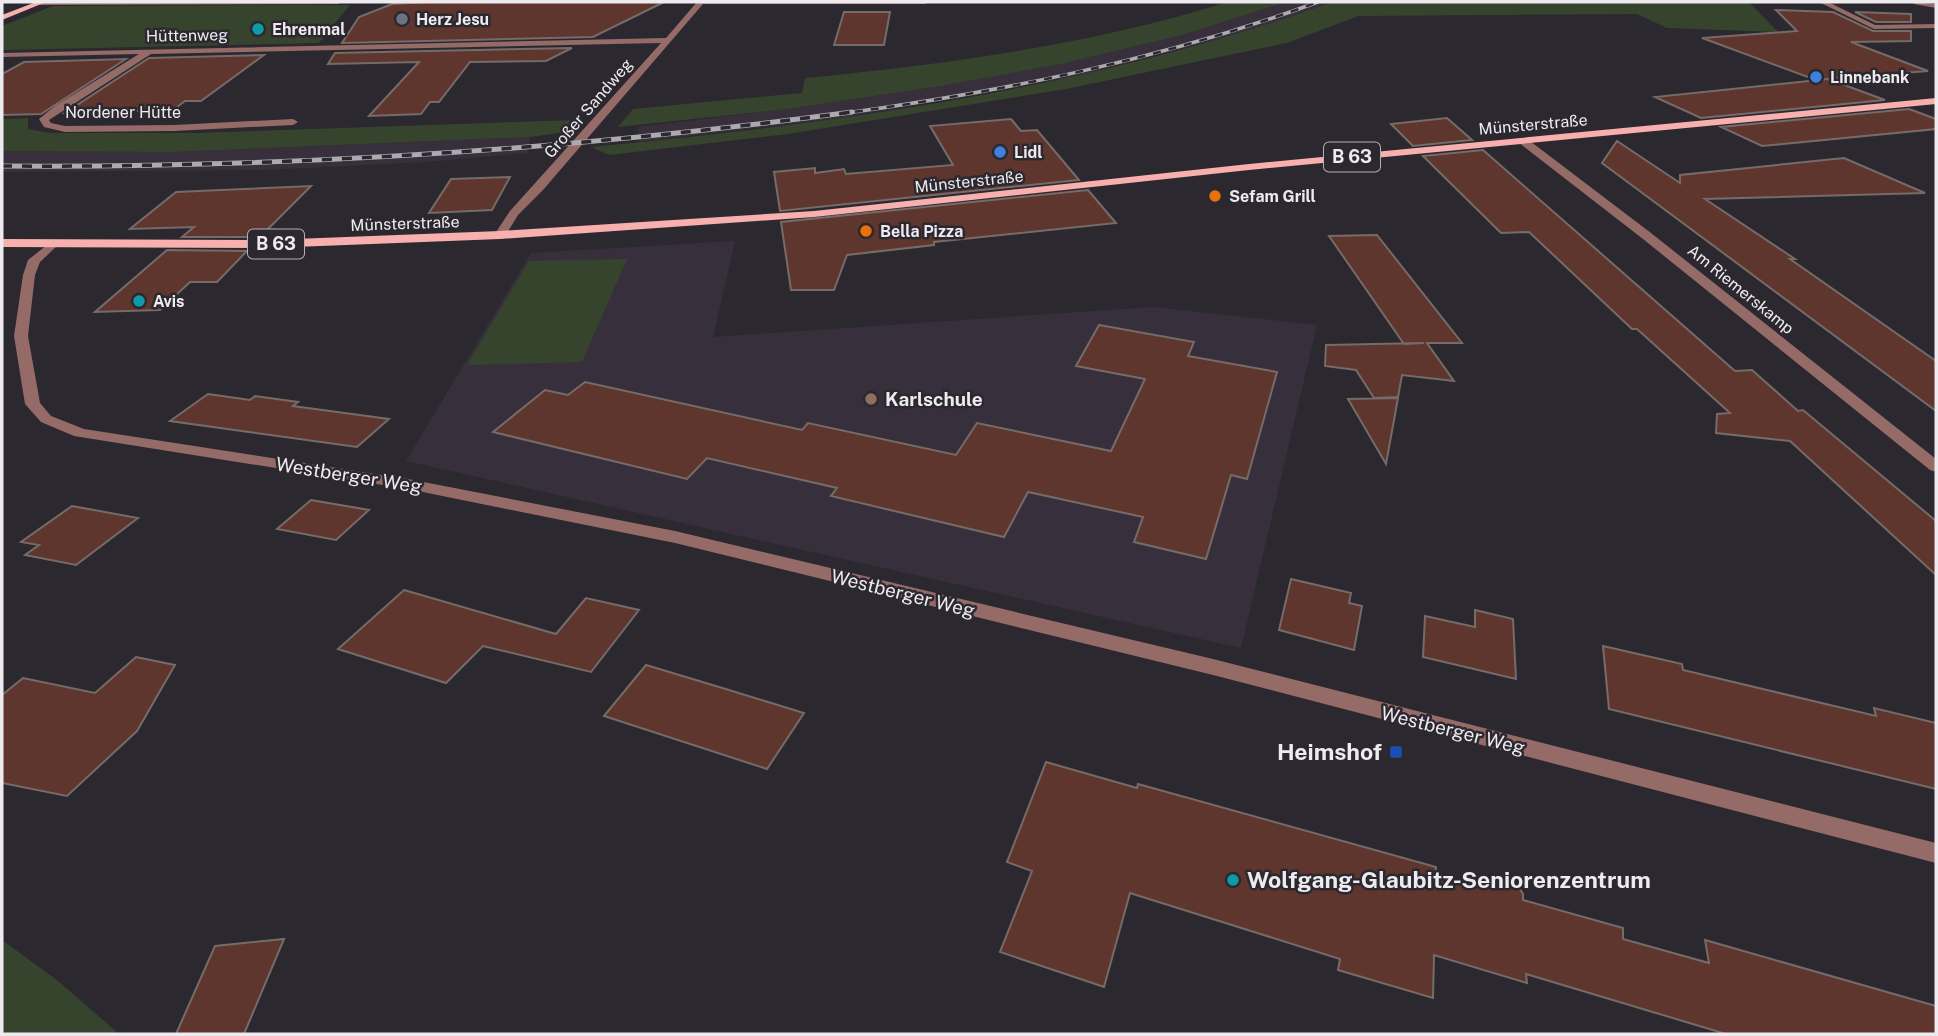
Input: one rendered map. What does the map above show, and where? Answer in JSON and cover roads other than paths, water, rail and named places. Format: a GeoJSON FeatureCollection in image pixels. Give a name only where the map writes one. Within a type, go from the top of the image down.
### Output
{"type":"FeatureCollection","features":[{"type":"Feature","properties":{"kind":"main road"},"geometry":{"type":"LineString","coordinates":[[2,18],[40,3]]}},
{"type":"Feature","properties":{"kind":"main road","name":"Münsterstraße"},"geometry":{"type":"LineString","coordinates":[[2,243],[270,244],[500,235],[814,214],[1936,101]]}},
{"type":"Feature","properties":{"kind":"street"},"geometry":{"type":"LineString","coordinates":[[40,3],[338,2]]}},
{"type":"Feature","properties":{"kind":"street"},"geometry":{"type":"LineString","coordinates":[[701,2],[925,2]]}},
{"type":"Feature","properties":{"kind":"street","name":"Großer Sandweg"},"geometry":{"type":"LineString","coordinates":[[500,235],[514,213],[560,165],[701,2]]}},
{"type":"Feature","properties":{"kind":"street"},"geometry":{"type":"LineString","coordinates":[[1823,2],[1874,27],[1936,26]]}},
{"type":"Feature","properties":{"kind":"street"},"geometry":{"type":"LineString","coordinates":[[1917,2],[1932,6]]}},
{"type":"Feature","properties":{"kind":"street"},"geometry":{"type":"LineString","coordinates":[[1932,6],[1926,9],[1936,14]]}},
{"type":"Feature","properties":{"kind":"street","name":"Hüttenweg"},"geometry":{"type":"LineString","coordinates":[[2,55],[666,40]]}},
{"type":"Feature","properties":{"kind":"street","name":"Nordener Hütte"},"geometry":{"type":"LineString","coordinates":[[153,50],[58,107],[44,119],[47,125],[65,129],[162,128],[293,122]]}},
{"type":"Feature","properties":{"kind":"street","name":"Am Riemerskamp"},"geometry":{"type":"LineString","coordinates":[[1521,141],[1647,236],[1936,467]]}},
{"type":"Feature","properties":{"kind":"street","name":"Westberger Weg"},"geometry":{"type":"LineString","coordinates":[[52,245],[34,260],[29,275],[21,336],[33,404],[46,419],[80,433],[408,484],[675,537],[1213,667],[1936,853]]}},
{"type":"Feature","properties":{"kind":"railway"},"geometry":{"type":"LineString","coordinates":[[839,114],[1022,84],[1142,57],[1318,2]]}},
{"type":"Feature","properties":{"kind":"railway"},"geometry":{"type":"LineString","coordinates":[[2,166],[215,164],[428,154],[640,137],[852,112]]}},
{"type":"Feature","properties":{"kind":"place","name":"Herz Jesu"},"geometry":{"type":"Point","coordinates":[402,19]}},
{"type":"Feature","properties":{"kind":"place","name":"Ehrenmal"},"geometry":{"type":"Point","coordinates":[258,29]}},
{"type":"Feature","properties":{"kind":"place","name":"Linnebank"},"geometry":{"type":"Point","coordinates":[1816,77]}},
{"type":"Feature","properties":{"kind":"place","name":"Lidl"},"geometry":{"type":"Point","coordinates":[1000,152]}},
{"type":"Feature","properties":{"kind":"place","name":"Sefam Grill"},"geometry":{"type":"Point","coordinates":[1215,196]}},
{"type":"Feature","properties":{"kind":"place","name":"Bella Pizza"},"geometry":{"type":"Point","coordinates":[866,231]}},
{"type":"Feature","properties":{"kind":"place","name":"Avis"},"geometry":{"type":"Point","coordinates":[139,301]}},
{"type":"Feature","properties":{"kind":"place","name":"Karlschule"},"geometry":{"type":"Point","coordinates":[871,399]}},
{"type":"Feature","properties":{"kind":"place","name":"Heimshof"},"geometry":{"type":"Point","coordinates":[1396,752]}},
{"type":"Feature","properties":{"kind":"place","name":"Wolfgang-Glaubitz-Seniorenzentrum"},"geometry":{"type":"Point","coordinates":[1233,880]}}]}
